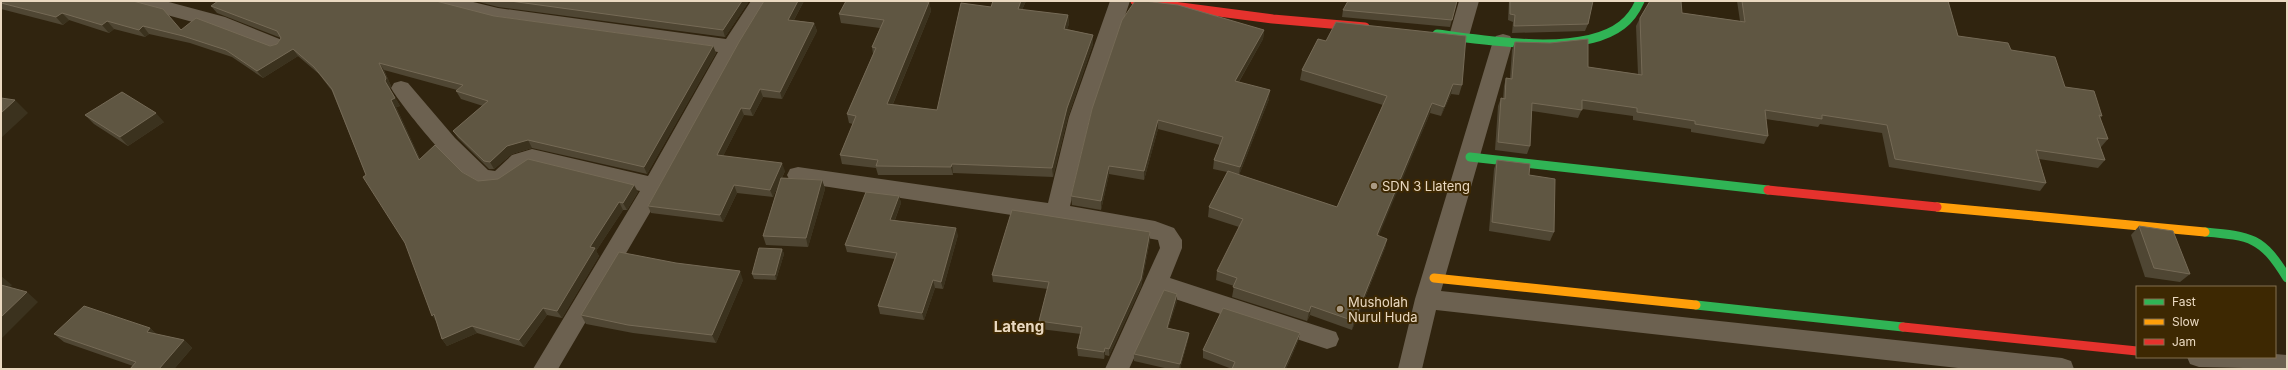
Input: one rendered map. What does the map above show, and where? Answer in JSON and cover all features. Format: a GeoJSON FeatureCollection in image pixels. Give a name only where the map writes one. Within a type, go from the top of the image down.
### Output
{"type":"FeatureCollection","features":[{"type":"Feature","properties":{"kind":"street"},"geometry":{"type":"LineString","coordinates":[[141,1],[218,22],[275,45]]}},
{"type":"Feature","properties":{"kind":"street"},"geometry":{"type":"LineString","coordinates":[[443,1],[519,18],[731,47]]}},
{"type":"Feature","properties":{"kind":"street"},"geometry":{"type":"LineString","coordinates":[[545,369],[654,186],[731,47],[761,1]]}},
{"type":"Feature","properties":{"kind":"street"},"geometry":{"type":"LineString","coordinates":[[1057,213],[1080,117],[1120,1]]}},
{"type":"Feature","properties":{"kind":"street"},"geometry":{"type":"LineString","coordinates":[[1135,1],[1158,2],[1273,19],[1374,28]]}},
{"type":"Feature","properties":{"kind":"street"},"geometry":{"type":"LineString","coordinates":[[1458,36],[1469,1]]}},
{"type":"Feature","properties":{"kind":"street"},"geometry":{"type":"LineString","coordinates":[[1428,34],[1502,41],[1557,42],[1591,39],[1613,32],[1626,23],[1634,13],[1640,1]]}},
{"type":"Feature","properties":{"kind":"street"},"geometry":{"type":"LineString","coordinates":[[1410,369],[1430,288],[1470,157],[1502,41]]}},
{"type":"Feature","properties":{"kind":"street"},"geometry":{"type":"LineString","coordinates":[[401,88],[447,144],[482,178],[495,179],[502,177],[520,161],[532,157],[654,186]]}},
{"type":"Feature","properties":{"kind":"street"},"geometry":{"type":"LineString","coordinates":[[1470,157],[1823,196],[2242,235],[2258,240],[2271,250],[2287,278]]}},
{"type":"Feature","properties":{"kind":"street"},"geometry":{"type":"LineString","coordinates":[[798,175],[1057,213],[1155,230],[1166,234],[1171,240],[1171,248],[1117,369]]}},
{"type":"Feature","properties":{"kind":"street"},"geometry":{"type":"LineString","coordinates":[[1156,283],[1327,339]]}},
{"type":"Feature","properties":{"kind":"street"},"geometry":{"type":"LineString","coordinates":[[1430,288],[2136,351]]}},
{"type":"Feature","properties":{"kind":"street"},"geometry":{"type":"LineString","coordinates":[[1430,288],[2062,369]]}},
{"type":"Feature","properties":{"kind":"street"},"geometry":{"type":"LineString","coordinates":[[2209,358],[2287,366]]}},
{"type":"Feature","properties":{"kind":"building"},"geometry":{"type":"Polygon","coordinates":[[[1,1],[133,1],[163,9],[181,30],[196,18],[270,46],[277,44],[281,38],[277,31],[211,6],[218,1],[436,1],[494,16],[713,46],[644,167],[528,140],[507,146],[490,162],[484,161],[453,131],[488,101],[456,91],[463,85],[379,63],[386,78],[385,81],[395,98],[391,100],[419,160],[435,145],[462,172],[478,181],[498,179],[528,159],[634,185],[623,203],[619,202],[590,247],[595,248],[557,311],[543,308],[519,340],[472,326],[442,339],[434,314],[432,316],[405,243],[363,177],[366,175],[332,89],[314,67],[293,49],[257,71],[226,50],[183,36],[143,26],[139,30],[107,21],[102,25],[62,13],[56,17],[1,3],[1,1]]]}},
{"type":"Feature","properties":{"kind":"building"},"geometry":{"type":"Polygon","coordinates":[[[510,1],[742,1],[723,30],[510,1]]]}},
{"type":"Feature","properties":{"kind":"building"},"geometry":{"type":"Polygon","coordinates":[[[764,1],[798,1],[788,20],[814,23],[780,92],[760,89],[750,109],[741,108],[717,155],[782,163],[770,190],[734,185],[720,215],[648,206],[739,42],[764,1]]]}},
{"type":"Feature","properties":{"kind":"building"},"geometry":{"type":"Polygon","coordinates":[[[846,1],[929,2],[887,104],[937,110],[961,3],[991,7],[993,1],[1021,1],[1018,9],[1068,15],[1064,29],[1093,35],[1067,108],[1052,168],[952,164],[951,167],[876,166],[878,160],[840,155],[856,116],[847,114],[876,48],[872,47],[884,20],[839,14],[846,1]]]}},
{"type":"Feature","properties":{"kind":"building"},"geometry":{"type":"Polygon","coordinates":[[[1135,1],[1178,5],[1264,30],[1235,81],[1270,90],[1240,167],[1214,160],[1223,137],[1158,120],[1144,171],[1109,166],[1101,201],[1071,196],[1092,109],[1122,20],[1135,1]]]}},
{"type":"Feature","properties":{"kind":"building"},"geometry":{"type":"Polygon","coordinates":[[[1348,1],[1457,1],[1452,20],[1343,10],[1348,1]]]}},
{"type":"Feature","properties":{"kind":"building"},"geometry":{"type":"Polygon","coordinates":[[[1510,1],[1593,1],[1588,24],[1514,26],[1515,15],[1510,14],[1510,1]]]}},
{"type":"Feature","properties":{"kind":"building"},"geometry":{"type":"Polygon","coordinates":[[[1650,1],[1681,1],[1682,13],[1745,22],[1742,1],[1948,1],[1958,36],[2008,43],[2011,50],[2055,57],[2065,87],[2094,91],[2102,116],[2099,115],[2108,139],[2097,138],[2105,160],[2036,150],[2046,183],[1895,159],[1887,125],[1822,115],[1822,119],[1765,110],[1768,136],[1695,124],[1695,121],[1637,112],[1637,108],[1582,100],[1582,110],[1532,103],[1530,146],[1498,142],[1501,98],[1505,99],[1506,78],[1512,79],[1515,42],[1550,43],[1588,39],[1588,67],[1642,75],[1640,18],[1650,1]]]}},
{"type":"Feature","properties":{"kind":"building"},"geometry":{"type":"Polygon","coordinates":[[[1336,22],[1466,36],[1462,85],[1453,84],[1444,107],[1432,103],[1377,235],[1387,239],[1354,321],[1311,306],[1309,312],[1233,287],[1237,278],[1217,271],[1243,219],[1209,207],[1228,171],[1337,207],[1387,96],[1302,70],[1318,39],[1326,41],[1336,22]]]}},
{"type":"Feature","properties":{"kind":"building"},"geometry":{"type":"Polygon","coordinates":[[[122,92],[156,113],[120,137],[85,115],[122,92]]]}},
{"type":"Feature","properties":{"kind":"building"},"geometry":{"type":"Polygon","coordinates":[[[1,98],[15,100],[1,113],[1,98]]]}},
{"type":"Feature","properties":{"kind":"building"},"geometry":{"type":"Polygon","coordinates":[[[1497,160],[1530,164],[1529,175],[1555,179],[1554,232],[1492,222],[1497,160]]]}},
{"type":"Feature","properties":{"kind":"building"},"geometry":{"type":"Polygon","coordinates":[[[781,178],[822,180],[806,238],[763,236],[781,178]]]}},
{"type":"Feature","properties":{"kind":"building"},"geometry":{"type":"Polygon","coordinates":[[[866,192],[899,196],[890,220],[956,228],[941,282],[933,280],[922,313],[878,306],[897,253],[845,245],[866,192]]]}},
{"type":"Feature","properties":{"kind":"building"},"geometry":{"type":"Polygon","coordinates":[[[1012,210],[1150,232],[1141,279],[1109,349],[1105,348],[1104,352],[1077,348],[1082,327],[1039,321],[1049,282],[992,275],[1012,210]]]}},
{"type":"Feature","properties":{"kind":"building"},"geometry":{"type":"Polygon","coordinates":[[[2139,226],[2173,231],[2190,274],[2154,268],[2139,226]]]}},
{"type":"Feature","properties":{"kind":"building"},"geometry":{"type":"Polygon","coordinates":[[[759,248],[782,249],[775,275],[752,274],[759,248]]]}},
{"type":"Feature","properties":{"kind":"building"},"geometry":{"type":"Polygon","coordinates":[[[619,252],[676,263],[740,271],[712,335],[628,325],[581,315],[619,252]]]}},
{"type":"Feature","properties":{"kind":"building"},"geometry":{"type":"Polygon","coordinates":[[[1,285],[27,292],[1,317],[1,285]]]}},
{"type":"Feature","properties":{"kind":"building"},"geometry":{"type":"Polygon","coordinates":[[[1164,290],[1177,294],[1167,328],[1189,333],[1180,364],[1134,354],[1164,290]]]}},
{"type":"Feature","properties":{"kind":"building"},"geometry":{"type":"Polygon","coordinates":[[[84,306],[150,328],[147,332],[184,340],[159,369],[130,369],[136,362],[54,334],[84,306]]]}},
{"type":"Feature","properties":{"kind":"building"},"geometry":{"type":"Polygon","coordinates":[[[1223,308],[1300,333],[1284,369],[1232,369],[1235,362],[1203,350],[1223,308]]]}},
{"type":"Feature","properties":{"kind":"traffic: fast"},"geometry":{"type":"LineString","coordinates":[[1437,34],[1529,43],[1578,41],[1599,37],[1621,27],[1631,17],[1640,1]]}},
{"type":"Feature","properties":{"kind":"traffic: fast"},"geometry":{"type":"LineString","coordinates":[[1470,157],[1768,190]]}},
{"type":"Feature","properties":{"kind":"traffic: fast"},"geometry":{"type":"LineString","coordinates":[[2205,232],[2235,235],[2255,240],[2270,253],[2287,278]]}},
{"type":"Feature","properties":{"kind":"traffic: fast"},"geometry":{"type":"LineString","coordinates":[[1696,305],[1903,327]]}},
{"type":"Feature","properties":{"kind":"traffic: slow"},"geometry":{"type":"LineString","coordinates":[[1937,207],[2205,232]]}},
{"type":"Feature","properties":{"kind":"traffic: slow"},"geometry":{"type":"LineString","coordinates":[[1434,278],[1696,305]]}},
{"type":"Feature","properties":{"kind":"traffic: jam"},"geometry":{"type":"LineString","coordinates":[[1135,1],[1273,19],[1365,27]]}},
{"type":"Feature","properties":{"kind":"traffic: jam"},"geometry":{"type":"LineString","coordinates":[[1768,190],[1937,207]]}},
{"type":"Feature","properties":{"kind":"traffic: jam"},"geometry":{"type":"LineString","coordinates":[[1903,327],[2136,351]]}},
{"type":"Feature","properties":{"kind":"place","name":"SDN 3 Llateng"},"geometry":{"type":"Point","coordinates":[1374,186]}},
{"type":"Feature","properties":{"kind":"place","name":"Musholah Nurul Huda"},"geometry":{"type":"Point","coordinates":[1340,309]}},
{"type":"Feature","properties":{"kind":"district","name":"Lateng"},"geometry":{"type":"Point","coordinates":[1019,327]}}]}
